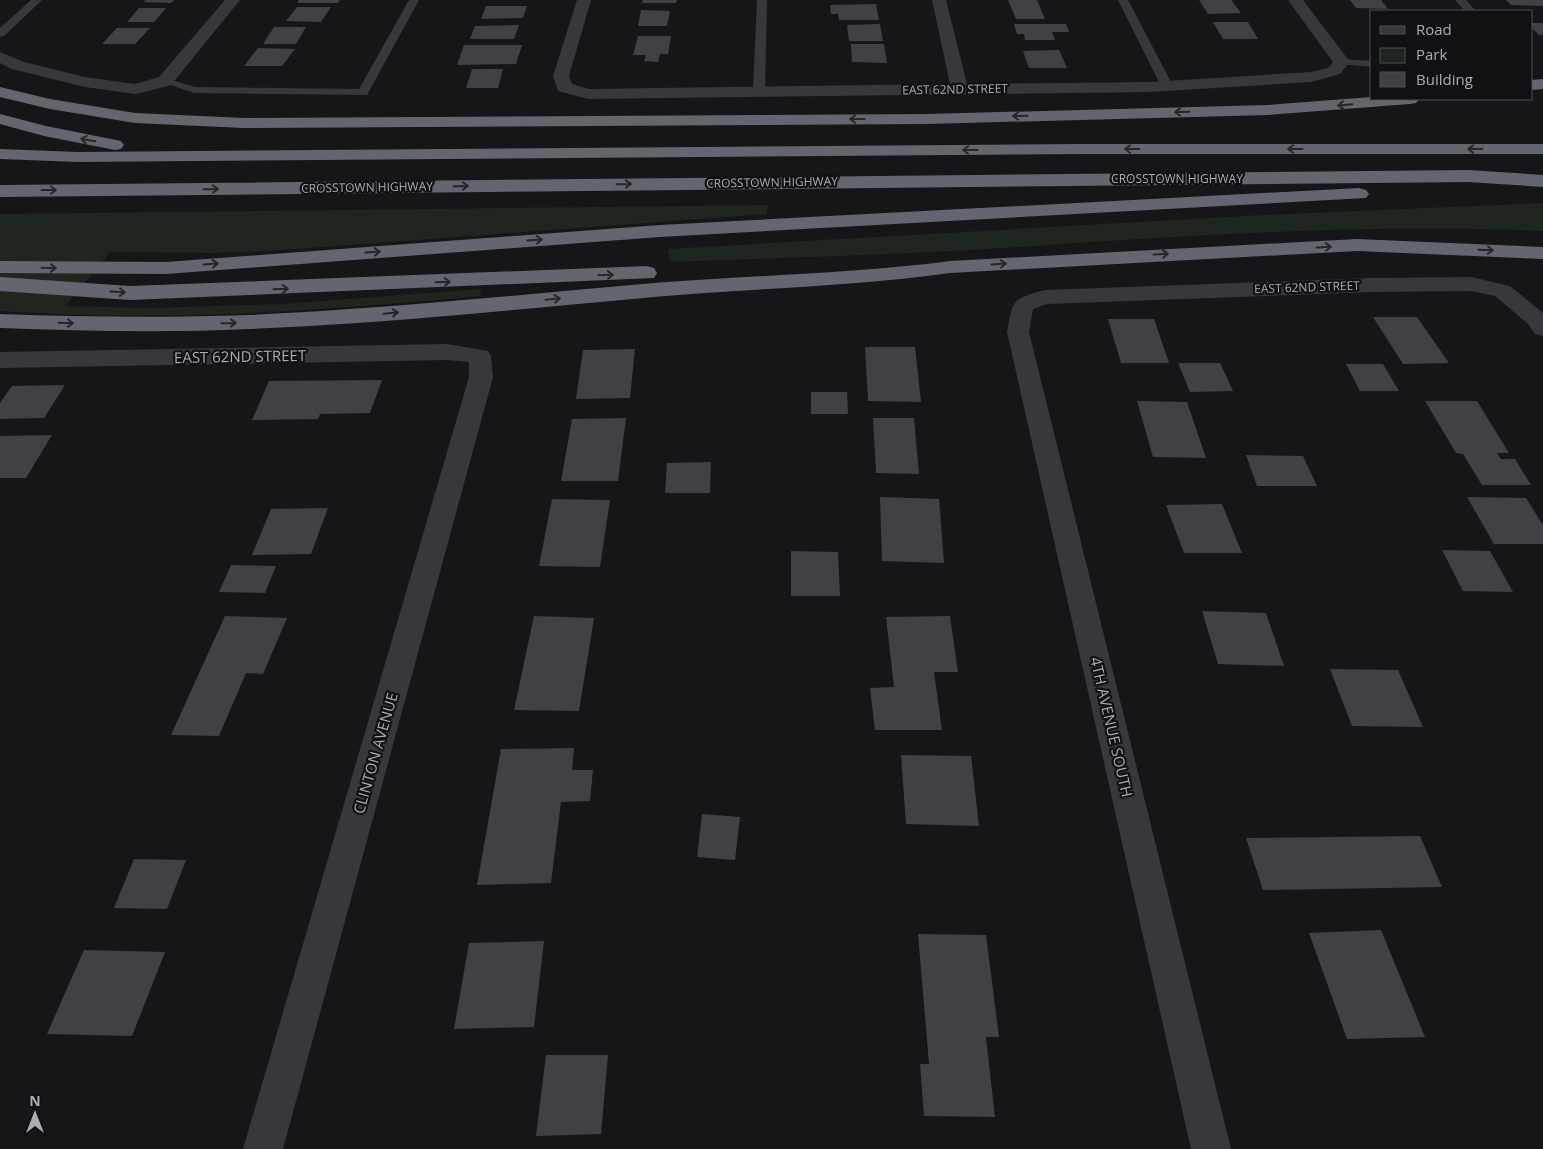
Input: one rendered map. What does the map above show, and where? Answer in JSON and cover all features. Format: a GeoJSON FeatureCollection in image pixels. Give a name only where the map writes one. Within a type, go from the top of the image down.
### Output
{"type":"FeatureCollection","features":[{"type":"Feature","properties":{"kind":"highway"},"geometry":{"type":"LineString","coordinates":[[0,92],[50,104],[135,118],[244,123],[928,119],[1268,110],[1397,100]]}},
{"type":"Feature","properties":{"kind":"highway"},"geometry":{"type":"LineString","coordinates":[[0,120],[44,131],[171,155]]}},
{"type":"Feature","properties":{"kind":"highway","name":"CROSSTOWN HIGHWAY"},"geometry":{"type":"LineString","coordinates":[[0,154],[78,157],[1069,149],[1543,149]]}},
{"type":"Feature","properties":{"kind":"highway","name":"CROSSTOWN HIGHWAY"},"geometry":{"type":"LineString","coordinates":[[0,191],[1468,176],[1541,181]]}},
{"type":"Feature","properties":{"kind":"highway"},"geometry":{"type":"LineString","coordinates":[[0,267],[166,268],[660,231],[1477,188],[1541,181]]}},
{"type":"Feature","properties":{"kind":"highway"},"geometry":{"type":"LineString","coordinates":[[0,321],[113,325],[248,322],[359,316],[737,284],[883,276],[950,267],[1357,245],[1543,253]]}},
{"type":"Feature","properties":{"kind":"highway"},"geometry":{"type":"LineString","coordinates":[[0,284],[130,293],[880,264],[950,267]]}},
{"type":"Feature","properties":{"kind":"street"},"geometry":{"type":"LineString","coordinates":[[0,57],[18,66],[85,82],[136,89],[165,81],[232,0]]}},
{"type":"Feature","properties":{"kind":"street","name":"EAST 62ND STREET"},"geometry":{"type":"LineString","coordinates":[[584,0],[561,76],[564,87],[588,94],[1167,86],[1311,77],[1334,71],[1342,62]]}},
{"type":"Feature","properties":{"kind":"street"},"geometry":{"type":"LineString","coordinates":[[939,0],[959,88]]}},
{"type":"Feature","properties":{"kind":"street"},"geometry":{"type":"LineString","coordinates":[[1295,0],[1342,62]]}},
{"type":"Feature","properties":{"kind":"street","name":"EAST 62ND STREET"},"geometry":{"type":"LineString","coordinates":[[1023,305],[1045,296],[1373,285],[1471,284],[1502,291],[1536,319],[1543,329]]}},
{"type":"Feature","properties":{"kind":"street","name":"4TH AVENUE SOUTH"},"geometry":{"type":"LineString","coordinates":[[1023,305],[1018,332],[1211,1149]]}},
{"type":"Feature","properties":{"kind":"street","name":"EAST 62ND STREET"},"geometry":{"type":"LineString","coordinates":[[0,360],[448,352],[480,356]]}},
{"type":"Feature","properties":{"kind":"street","name":"CLINTON AVENUE"},"geometry":{"type":"LineString","coordinates":[[263,1149],[481,377],[480,356]]}},
{"type":"Feature","properties":{"kind":"lane"},"geometry":{"type":"LineString","coordinates":[[0,34],[37,0]]}},
{"type":"Feature","properties":{"kind":"lane"},"geometry":{"type":"LineString","coordinates":[[165,81],[194,90],[363,93],[414,0]]}},
{"type":"Feature","properties":{"kind":"lane"},"geometry":{"type":"LineString","coordinates":[[759,91],[762,0]]}},
{"type":"Feature","properties":{"kind":"lane"},"geometry":{"type":"LineString","coordinates":[[1123,0],[1167,86]]}},
{"type":"Feature","properties":{"kind":"lane"},"geometry":{"type":"LineString","coordinates":[[1460,0],[1470,10]]}},
{"type":"Feature","properties":{"kind":"lane"},"geometry":{"type":"LineString","coordinates":[[1342,62],[1370,64]]}},
{"type":"Feature","properties":{"kind":"green space"},"geometry":{"type":"Polygon","coordinates":[[[1543,203],[1543,231],[1408,229],[1273,232],[920,253],[670,262],[668,249],[1244,216],[1543,203]]]}},
{"type":"Feature","properties":{"kind":"green space"},"geometry":{"type":"Polygon","coordinates":[[[768,205],[766,214],[283,250],[215,253],[110,252],[65,306],[149,308],[282,304],[482,289],[480,296],[339,308],[197,315],[89,315],[0,311],[0,214],[768,205]]]}},
{"type":"Feature","properties":{"kind":"building"},"geometry":{"type":"Polygon","coordinates":[[[146,0],[174,0],[171,3],[143,2],[146,0]]]}},
{"type":"Feature","properties":{"kind":"building"},"geometry":{"type":"Polygon","coordinates":[[[299,0],[340,0],[338,3],[297,3],[299,0]]]}},
{"type":"Feature","properties":{"kind":"building"},"geometry":{"type":"Polygon","coordinates":[[[643,0],[677,0],[676,3],[642,3],[643,0]]]}},
{"type":"Feature","properties":{"kind":"building"},"geometry":{"type":"Polygon","coordinates":[[[1008,0],[1037,0],[1045,19],[1016,19],[1008,0]]]}},
{"type":"Feature","properties":{"kind":"building"},"geometry":{"type":"Polygon","coordinates":[[[1199,0],[1231,0],[1241,13],[1208,14],[1199,0]]]}},
{"type":"Feature","properties":{"kind":"building"},"geometry":{"type":"Polygon","coordinates":[[[1350,0],[1381,0],[1388,9],[1356,8],[1350,0]]]}},
{"type":"Feature","properties":{"kind":"building"},"geometry":{"type":"Polygon","coordinates":[[[1506,0],[1543,0],[1543,6],[1511,5],[1506,0]]]}},
{"type":"Feature","properties":{"kind":"building"},"geometry":{"type":"Polygon","coordinates":[[[876,4],[879,20],[839,20],[838,14],[831,14],[830,5],[876,4]]]}},
{"type":"Feature","properties":{"kind":"building"},"geometry":{"type":"Polygon","coordinates":[[[486,6],[527,6],[523,18],[481,19],[486,6]]]}},
{"type":"Feature","properties":{"kind":"building"},"geometry":{"type":"Polygon","coordinates":[[[297,7],[331,7],[321,22],[286,21],[297,7]]]}},
{"type":"Feature","properties":{"kind":"building"},"geometry":{"type":"Polygon","coordinates":[[[139,8],[166,8],[154,22],[127,22],[139,8]]]}},
{"type":"Feature","properties":{"kind":"building"},"geometry":{"type":"Polygon","coordinates":[[[641,10],[670,11],[667,26],[638,26],[641,10]]]}},
{"type":"Feature","properties":{"kind":"building"},"geometry":{"type":"Polygon","coordinates":[[[1213,22],[1248,22],[1258,39],[1223,39],[1213,22]]]}},
{"type":"Feature","properties":{"kind":"building"},"geometry":{"type":"Polygon","coordinates":[[[1533,23],[1543,23],[1543,35],[1539,35],[1533,29],[1533,23]]]}},
{"type":"Feature","properties":{"kind":"building"},"geometry":{"type":"Polygon","coordinates":[[[880,24],[883,41],[849,41],[847,25],[880,24]]]}},
{"type":"Feature","properties":{"kind":"building"},"geometry":{"type":"Polygon","coordinates":[[[1014,24],[1066,24],[1069,32],[1052,32],[1055,40],[1025,40],[1024,34],[1017,34],[1014,24]]]}},
{"type":"Feature","properties":{"kind":"building"},"geometry":{"type":"Polygon","coordinates":[[[519,25],[514,39],[470,39],[475,26],[519,25]]]}},
{"type":"Feature","properties":{"kind":"building"},"geometry":{"type":"Polygon","coordinates":[[[274,27],[306,27],[296,44],[263,44],[274,27]]]}},
{"type":"Feature","properties":{"kind":"building"},"geometry":{"type":"Polygon","coordinates":[[[117,28],[150,28],[135,44],[102,44],[117,28]]]}},
{"type":"Feature","properties":{"kind":"building"},"geometry":{"type":"Polygon","coordinates":[[[638,36],[671,36],[668,54],[660,54],[658,62],[644,61],[646,55],[633,55],[638,36]]]}},
{"type":"Feature","properties":{"kind":"building"},"geometry":{"type":"Polygon","coordinates":[[[851,44],[884,44],[887,63],[852,62],[851,44]]]}},
{"type":"Feature","properties":{"kind":"building"},"geometry":{"type":"Polygon","coordinates":[[[464,45],[522,45],[516,64],[457,65],[464,45]]]}},
{"type":"Feature","properties":{"kind":"building"},"geometry":{"type":"Polygon","coordinates":[[[258,48],[295,49],[282,66],[244,66],[258,48]]]}},
{"type":"Feature","properties":{"kind":"building"},"geometry":{"type":"Polygon","coordinates":[[[1059,50],[1067,68],[1029,68],[1023,51],[1059,50]]]}},
{"type":"Feature","properties":{"kind":"building"},"geometry":{"type":"Polygon","coordinates":[[[472,69],[503,69],[498,88],[466,88],[472,69]]]}},
{"type":"Feature","properties":{"kind":"building"},"geometry":{"type":"Polygon","coordinates":[[[1373,317],[1417,317],[1449,363],[1403,364],[1373,317]]]}},
{"type":"Feature","properties":{"kind":"building"},"geometry":{"type":"Polygon","coordinates":[[[1108,319],[1154,319],[1169,363],[1121,363],[1108,319]]]}},
{"type":"Feature","properties":{"kind":"building"},"geometry":{"type":"Polygon","coordinates":[[[865,347],[915,347],[921,402],[868,401],[865,347]]]}},
{"type":"Feature","properties":{"kind":"building"},"geometry":{"type":"Polygon","coordinates":[[[635,349],[630,398],[576,399],[583,350],[635,349]]]}},
{"type":"Feature","properties":{"kind":"building"},"geometry":{"type":"Polygon","coordinates":[[[1178,363],[1220,363],[1233,391],[1190,392],[1178,363]]]}},
{"type":"Feature","properties":{"kind":"building"},"geometry":{"type":"Polygon","coordinates":[[[1346,364],[1383,364],[1399,391],[1360,391],[1346,364]]]}},
{"type":"Feature","properties":{"kind":"building"},"geometry":{"type":"Polygon","coordinates":[[[382,380],[370,413],[320,414],[318,419],[252,420],[269,381],[382,380]]]}},
{"type":"Feature","properties":{"kind":"building"},"geometry":{"type":"Polygon","coordinates":[[[65,385],[44,418],[0,419],[0,403],[12,386],[65,385]]]}},
{"type":"Feature","properties":{"kind":"building"},"geometry":{"type":"Polygon","coordinates":[[[811,392],[847,392],[848,414],[811,414],[811,392]]]}},
{"type":"Feature","properties":{"kind":"building"},"geometry":{"type":"Polygon","coordinates":[[[1137,401],[1187,402],[1206,458],[1153,457],[1137,401]]]}},
{"type":"Feature","properties":{"kind":"building"},"geometry":{"type":"Polygon","coordinates":[[[1425,401],[1477,401],[1509,453],[1497,453],[1501,459],[1515,459],[1531,485],[1482,485],[1463,454],[1456,453],[1425,401]]]}},
{"type":"Feature","properties":{"kind":"building"},"geometry":{"type":"Polygon","coordinates":[[[626,418],[618,481],[561,481],[572,419],[626,418]]]}},
{"type":"Feature","properties":{"kind":"building"},"geometry":{"type":"Polygon","coordinates":[[[873,418],[914,418],[919,474],[876,473],[873,418]]]}},
{"type":"Feature","properties":{"kind":"building"},"geometry":{"type":"Polygon","coordinates":[[[52,435],[26,478],[0,478],[0,436],[52,435]]]}},
{"type":"Feature","properties":{"kind":"building"},"geometry":{"type":"Polygon","coordinates":[[[1246,455],[1303,456],[1317,486],[1257,486],[1246,455]]]}},
{"type":"Feature","properties":{"kind":"building"},"geometry":{"type":"Polygon","coordinates":[[[711,462],[710,493],[665,493],[667,463],[711,462]]]}},
{"type":"Feature","properties":{"kind":"building"},"geometry":{"type":"Polygon","coordinates":[[[880,497],[939,499],[944,563],[882,561],[880,497]]]}},
{"type":"Feature","properties":{"kind":"building"},"geometry":{"type":"Polygon","coordinates":[[[1467,497],[1526,498],[1543,525],[1543,544],[1494,544],[1467,497]]]}},
{"type":"Feature","properties":{"kind":"building"},"geometry":{"type":"Polygon","coordinates":[[[552,499],[610,500],[600,567],[539,566],[552,499]]]}},
{"type":"Feature","properties":{"kind":"building"},"geometry":{"type":"Polygon","coordinates":[[[1222,504],[1242,553],[1184,553],[1166,505],[1222,504]]]}},
{"type":"Feature","properties":{"kind":"building"},"geometry":{"type":"Polygon","coordinates":[[[328,508],[311,554],[252,555],[271,509],[328,508]]]}},
{"type":"Feature","properties":{"kind":"building"},"geometry":{"type":"Polygon","coordinates":[[[1442,550],[1490,551],[1513,592],[1463,591],[1442,550]]]}},
{"type":"Feature","properties":{"kind":"building"},"geometry":{"type":"Polygon","coordinates":[[[791,551],[838,552],[840,596],[791,596],[791,551]]]}},
{"type":"Feature","properties":{"kind":"building"},"geometry":{"type":"Polygon","coordinates":[[[231,565],[276,566],[265,593],[219,592],[231,565]]]}},
{"type":"Feature","properties":{"kind":"building"},"geometry":{"type":"Polygon","coordinates":[[[1202,611],[1266,613],[1284,666],[1218,664],[1202,611]]]}},
{"type":"Feature","properties":{"kind":"building"},"geometry":{"type":"Polygon","coordinates":[[[225,616],[287,618],[263,674],[246,673],[219,736],[171,735],[225,616]]]}},
{"type":"Feature","properties":{"kind":"building"},"geometry":{"type":"Polygon","coordinates":[[[534,616],[594,618],[579,711],[514,710],[534,616]]]}},
{"type":"Feature","properties":{"kind":"building"},"geometry":{"type":"Polygon","coordinates":[[[950,616],[958,672],[934,672],[942,730],[875,730],[870,688],[894,687],[886,617],[950,616]]]}},
{"type":"Feature","properties":{"kind":"building"},"geometry":{"type":"Polygon","coordinates":[[[1330,669],[1398,670],[1423,727],[1352,726],[1330,669]]]}},
{"type":"Feature","properties":{"kind":"building"},"geometry":{"type":"Polygon","coordinates":[[[574,748],[572,770],[593,770],[590,801],[561,802],[551,883],[477,885],[501,749],[574,748]]]}},
{"type":"Feature","properties":{"kind":"building"},"geometry":{"type":"Polygon","coordinates":[[[901,755],[971,756],[979,826],[906,824],[901,755]]]}},
{"type":"Feature","properties":{"kind":"building"},"geometry":{"type":"Polygon","coordinates":[[[702,814],[740,817],[735,860],[697,857],[702,814]]]}},
{"type":"Feature","properties":{"kind":"building"},"geometry":{"type":"Polygon","coordinates":[[[1420,836],[1442,887],[1263,890],[1246,838],[1420,836]]]}},
{"type":"Feature","properties":{"kind":"building"},"geometry":{"type":"Polygon","coordinates":[[[134,859],[186,860],[167,909],[114,908],[134,859]]]}},
{"type":"Feature","properties":{"kind":"building"},"geometry":{"type":"Polygon","coordinates":[[[1381,930],[1425,1037],[1347,1039],[1309,933],[1381,930]]]}},
{"type":"Feature","properties":{"kind":"building"},"geometry":{"type":"Polygon","coordinates":[[[918,934],[986,935],[999,1037],[986,1037],[995,1117],[924,1116],[920,1064],[929,1064],[918,934]]]}},
{"type":"Feature","properties":{"kind":"building"},"geometry":{"type":"Polygon","coordinates":[[[544,941],[534,1027],[454,1029],[469,943],[544,941]]]}},
{"type":"Feature","properties":{"kind":"building"},"geometry":{"type":"Polygon","coordinates":[[[84,950],[165,952],[132,1036],[47,1034],[84,950]]]}},
{"type":"Feature","properties":{"kind":"building"},"geometry":{"type":"Polygon","coordinates":[[[546,1055],[608,1055],[601,1134],[536,1136],[546,1055]]]}}]}
